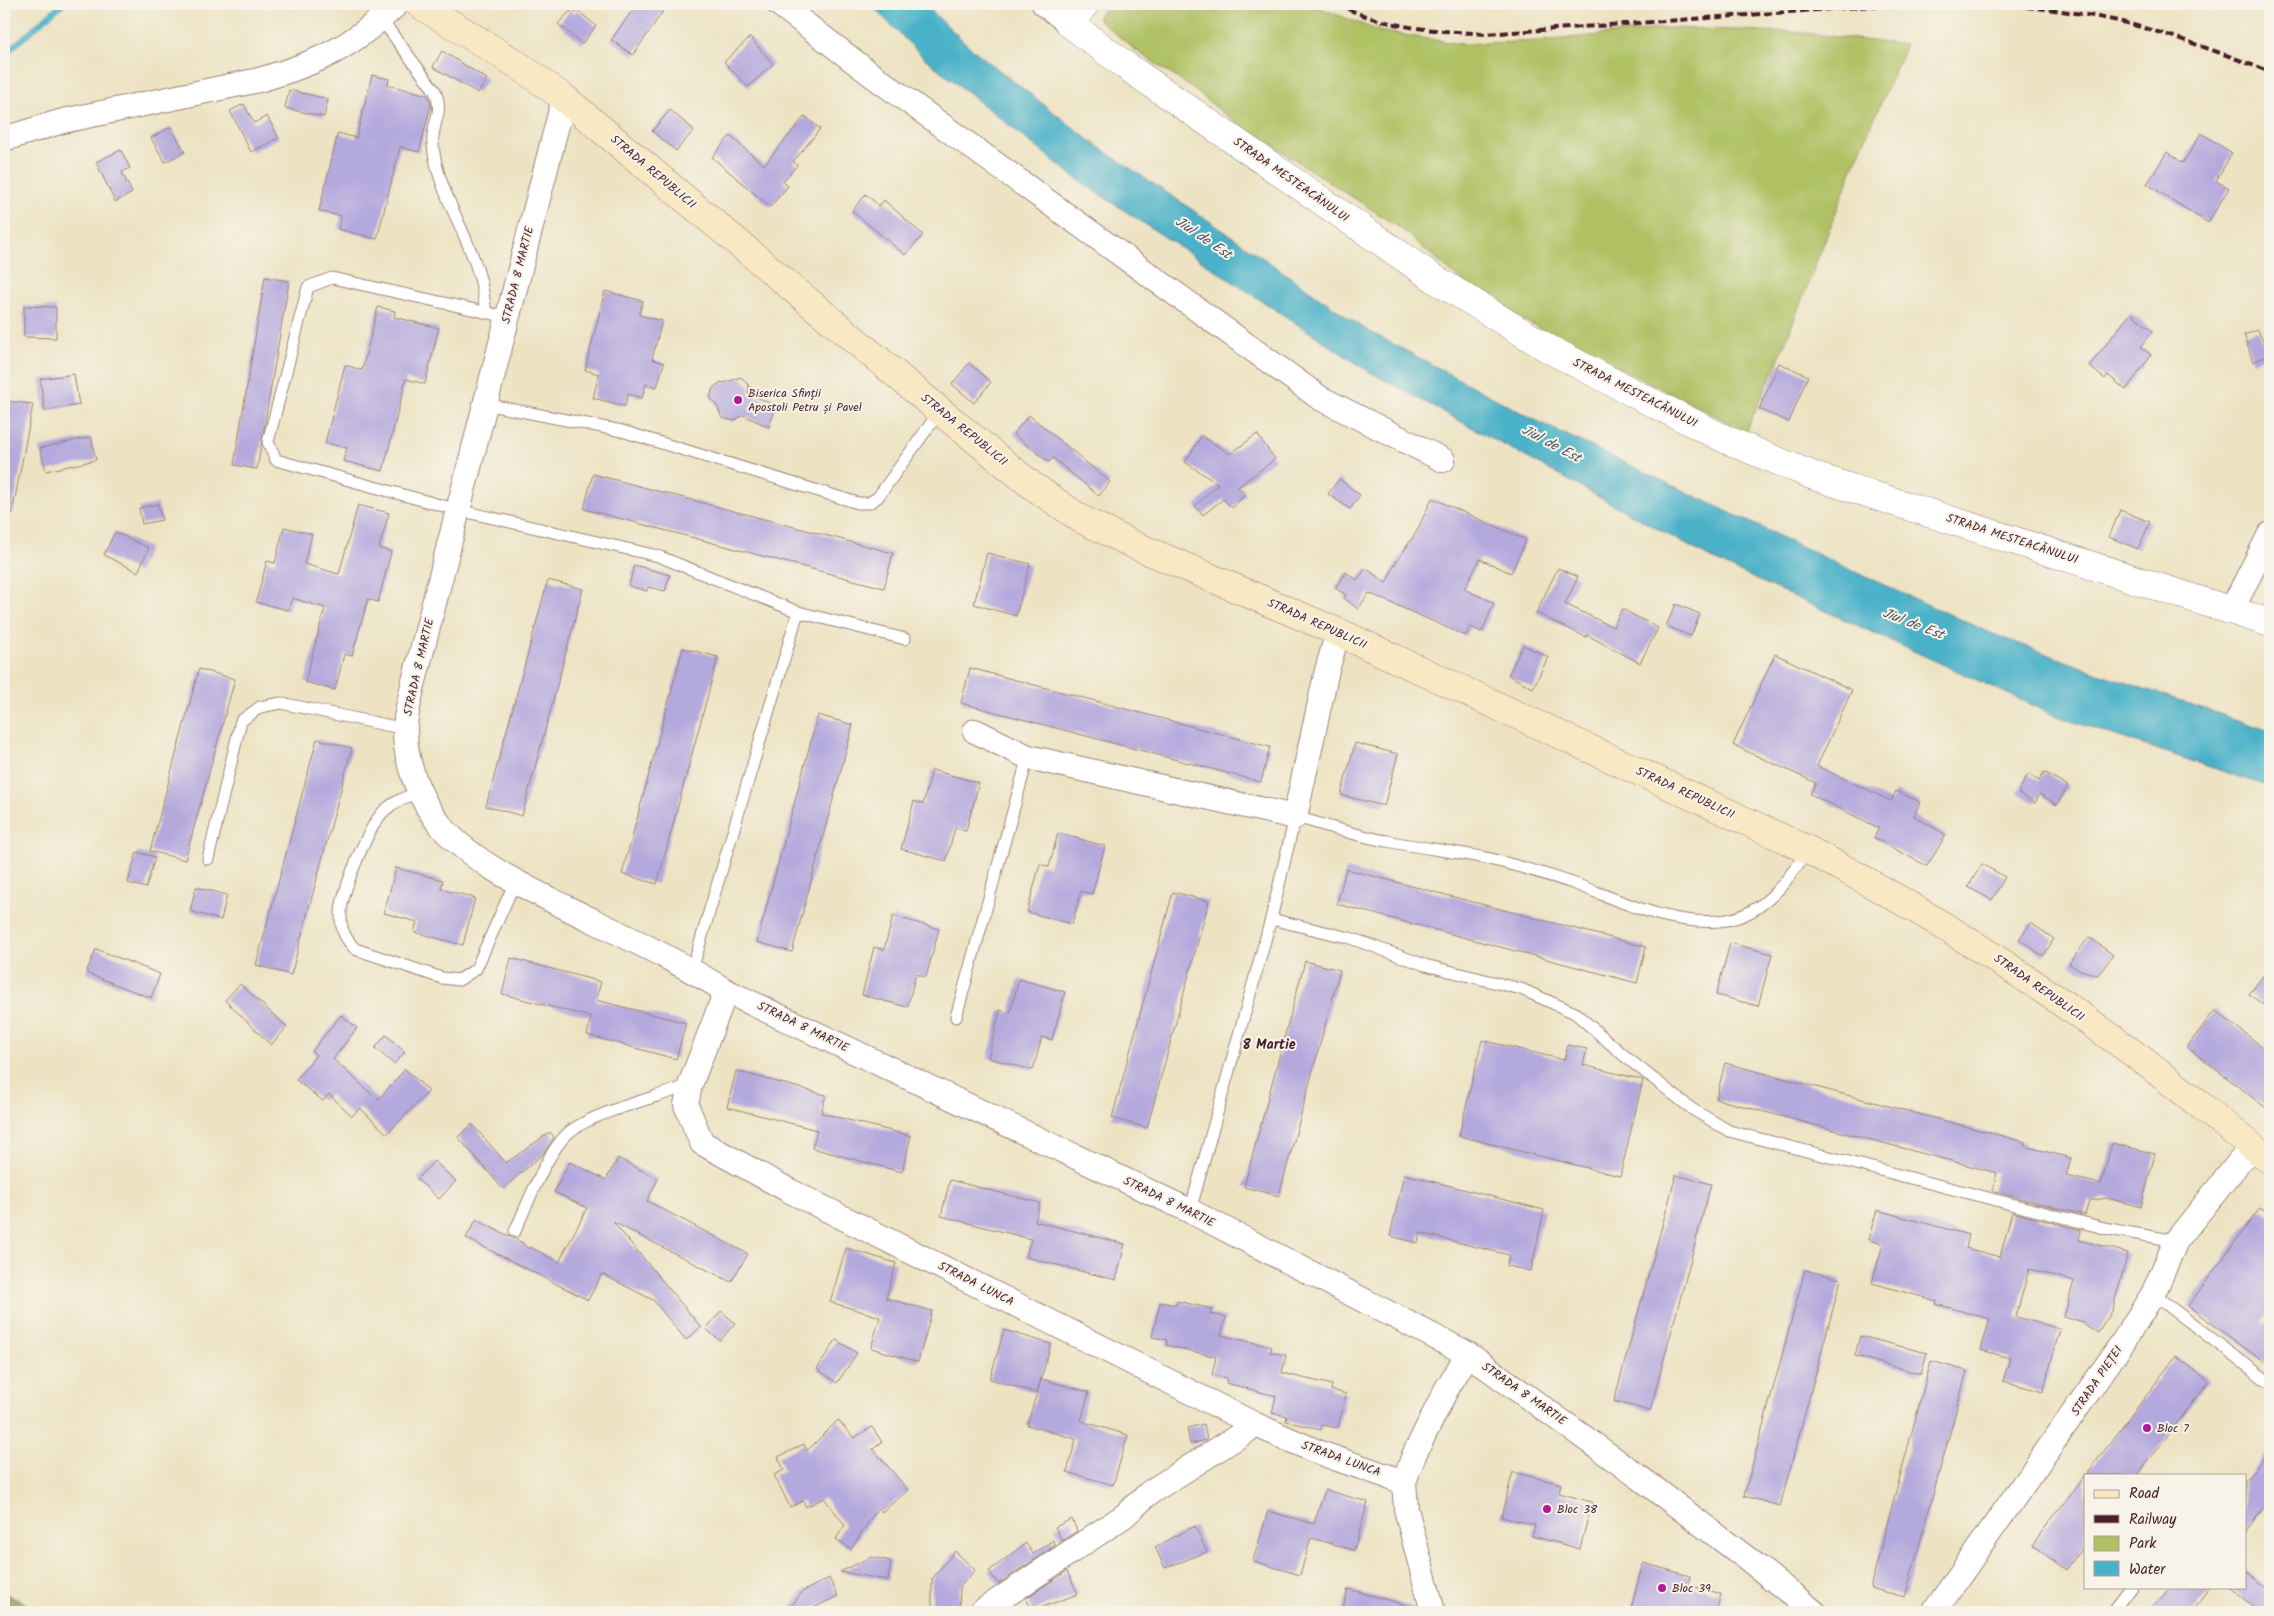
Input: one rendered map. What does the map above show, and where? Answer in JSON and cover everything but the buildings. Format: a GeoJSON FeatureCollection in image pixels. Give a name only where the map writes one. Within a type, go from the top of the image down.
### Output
{"type":"FeatureCollection","features":[{"type":"Feature","properties":{"kind":"main road","name":"STRADA REPUBLICII"},"geometry":{"type":"LineString","coordinates":[[419,4],[518,65],[564,98],[940,411],[1030,484],[1082,519],[1132,544],[1338,632],[1808,850],[1867,880],[1977,945],[2145,1062],[2261,1153]]}},
{"type":"Feature","properties":{"kind":"street"},"geometry":{"type":"LineString","coordinates":[[779,4],[872,75],[1320,398],[1444,460]]}},
{"type":"Feature","properties":{"kind":"street"},"geometry":{"type":"LineString","coordinates":[[1044,4],[1077,14]]}},
{"type":"Feature","properties":{"kind":"street"},"geometry":{"type":"LineString","coordinates":[[4,139],[63,121],[259,80],[289,71],[330,56],[352,42],[389,11]]}},
{"type":"Feature","properties":{"kind":"street","name":"STRADA MESTEACĂNULUI"},"geometry":{"type":"LineString","coordinates":[[1077,14],[1126,66],[1435,279],[1549,349],[1645,399],[1727,440],[1814,476],[2232,609],[2270,623]]}},
{"type":"Feature","properties":{"kind":"street","name":"STRADA 8 MARTIE"},"geometry":{"type":"LineString","coordinates":[[564,98],[497,315],[485,404],[413,685],[405,729],[408,758],[420,792],[442,827],[466,850],[515,882],[692,970],[726,991],[1190,1211],[1468,1354],[1631,1471],[1749,1560],[1814,1612]]}},
{"type":"Feature","properties":{"kind":"street"},"geometry":{"type":"LineString","coordinates":[[2232,609],[2270,534]]}},
{"type":"Feature","properties":{"kind":"street"},"geometry":{"type":"LineString","coordinates":[[976,732],[1028,757],[1296,816],[1326,670],[1338,632]]}},
{"type":"Feature","properties":{"kind":"street","name":"STRADA LUNCA"},"geometry":{"type":"LineString","coordinates":[[726,991],[690,1085],[686,1105],[702,1143],[790,1191],[1256,1425],[1320,1453],[1404,1482]]}},
{"type":"Feature","properties":{"kind":"street","name":"STRADA PIEȚEI"},"geometry":{"type":"LineString","coordinates":[[1934,1612],[2105,1369],[2152,1294],[2176,1241],[2261,1153]]}},
{"type":"Feature","properties":{"kind":"street"},"geometry":{"type":"LineString","coordinates":[[1433,1612],[1406,1509],[1404,1482],[1414,1455],[1446,1390],[1468,1354]]}},
{"type":"Feature","properties":{"kind":"street"},"geometry":{"type":"LineString","coordinates":[[981,1612],[1124,1516],[1149,1493],[1256,1425]]}},
{"type":"Feature","properties":{"kind":"lane"},"geometry":{"type":"LineString","coordinates":[[389,11],[439,100],[440,107],[432,143],[436,166],[479,275],[497,315]]}},
{"type":"Feature","properties":{"kind":"lane"},"geometry":{"type":"LineString","coordinates":[[497,315],[332,278],[308,287],[268,442],[276,460],[458,510],[658,556],[798,612],[905,639]]}},
{"type":"Feature","properties":{"kind":"lane"},"geometry":{"type":"LineString","coordinates":[[485,404],[622,431],[858,503],[869,503],[878,497],[940,411]]}},
{"type":"Feature","properties":{"kind":"lane"},"geometry":{"type":"LineString","coordinates":[[692,970],[798,612]]}},
{"type":"Feature","properties":{"kind":"lane"},"geometry":{"type":"LineString","coordinates":[[208,859],[241,721],[260,707],[281,703],[405,729]]}},
{"type":"Feature","properties":{"kind":"lane"},"geometry":{"type":"LineString","coordinates":[[956,1017],[1028,757]]}},
{"type":"Feature","properties":{"kind":"lane"},"geometry":{"type":"LineString","coordinates":[[420,792],[397,801],[382,813],[350,872],[340,917],[345,938],[355,948],[442,978],[458,980],[476,969],[515,882]]}},
{"type":"Feature","properties":{"kind":"lane"},"geometry":{"type":"LineString","coordinates":[[1190,1211],[1271,919],[1296,816],[1385,841],[1501,862],[1570,882],[1660,915],[1690,920],[1727,920],[1754,912],[1775,893],[1794,871],[1808,850]]}},
{"type":"Feature","properties":{"kind":"lane"},"geometry":{"type":"LineString","coordinates":[[1271,919],[1350,938],[1425,965],[1521,989],[1575,1013],[1627,1058],[1692,1109],[1729,1131],[2104,1228],[2176,1241]]}},
{"type":"Feature","properties":{"kind":"lane"},"geometry":{"type":"LineString","coordinates":[[515,1230],[546,1164],[571,1131],[596,1118],[690,1085]]}},
{"type":"Feature","properties":{"kind":"lane"},"geometry":{"type":"LineString","coordinates":[[2152,1294],[2270,1383]]}},
{"type":"Feature","properties":{"kind":"lane"},"geometry":{"type":"LineString","coordinates":[[2112,1612],[2130,1588]]}},
{"type":"Feature","properties":{"kind":"green space"},"geometry":{"type":"Polygon","coordinates":[[[1107,4],[1310,4],[1379,31],[1460,44],[1540,41],[1671,28],[1795,32],[1906,45],[1855,163],[1780,356],[1746,431],[1527,322],[1458,278],[1400,228],[1223,113],[1196,91],[1134,49],[1097,18],[1107,4]]]}},
{"type":"Feature","properties":{"kind":"green space"},"geometry":{"type":"Polygon","coordinates":[[[4,1593],[43,1612],[4,1612],[4,1593]]]}},
{"type":"Feature","properties":{"kind":"water","name":"Jiul de Est"},"geometry":{"type":"Polygon","coordinates":[[[870,4],[924,4],[972,49],[1097,146],[1233,237],[1363,328],[1541,423],[1853,571],[1993,634],[2098,673],[2270,731],[2270,787],[2056,716],[1720,563],[1370,372],[1078,180],[923,57],[870,4]]]}},
{"type":"Feature","properties":{"kind":"waterway"},"geometry":{"type":"LineString","coordinates":[[4,55],[62,4]]}},
{"type":"Feature","properties":{"kind":"railway"},"geometry":{"type":"LineString","coordinates":[[1337,4],[1374,19],[1410,27],[1486,34],[1899,4]]}},
{"type":"Feature","properties":{"kind":"railway"},"geometry":{"type":"LineString","coordinates":[[1990,4],[2056,10],[2122,22],[2197,45],[2270,72]]}},
{"type":"Feature","properties":{"kind":"place","name":"Biserica Sfinții Apostoli Petru și Pavel"},"geometry":{"type":"Point","coordinates":[738,400]}},
{"type":"Feature","properties":{"kind":"place","name":"Bloc 7"},"geometry":{"type":"Point","coordinates":[2147,1428]}},
{"type":"Feature","properties":{"kind":"place","name":"Bloc 38"},"geometry":{"type":"Point","coordinates":[1547,1509]}},
{"type":"Feature","properties":{"kind":"place","name":"Bloc 39"},"geometry":{"type":"Point","coordinates":[1662,1588]}},
{"type":"Feature","properties":{"kind":"district","name":"8 Martie"},"geometry":{"type":"Point","coordinates":[1269,1045]}}]}
